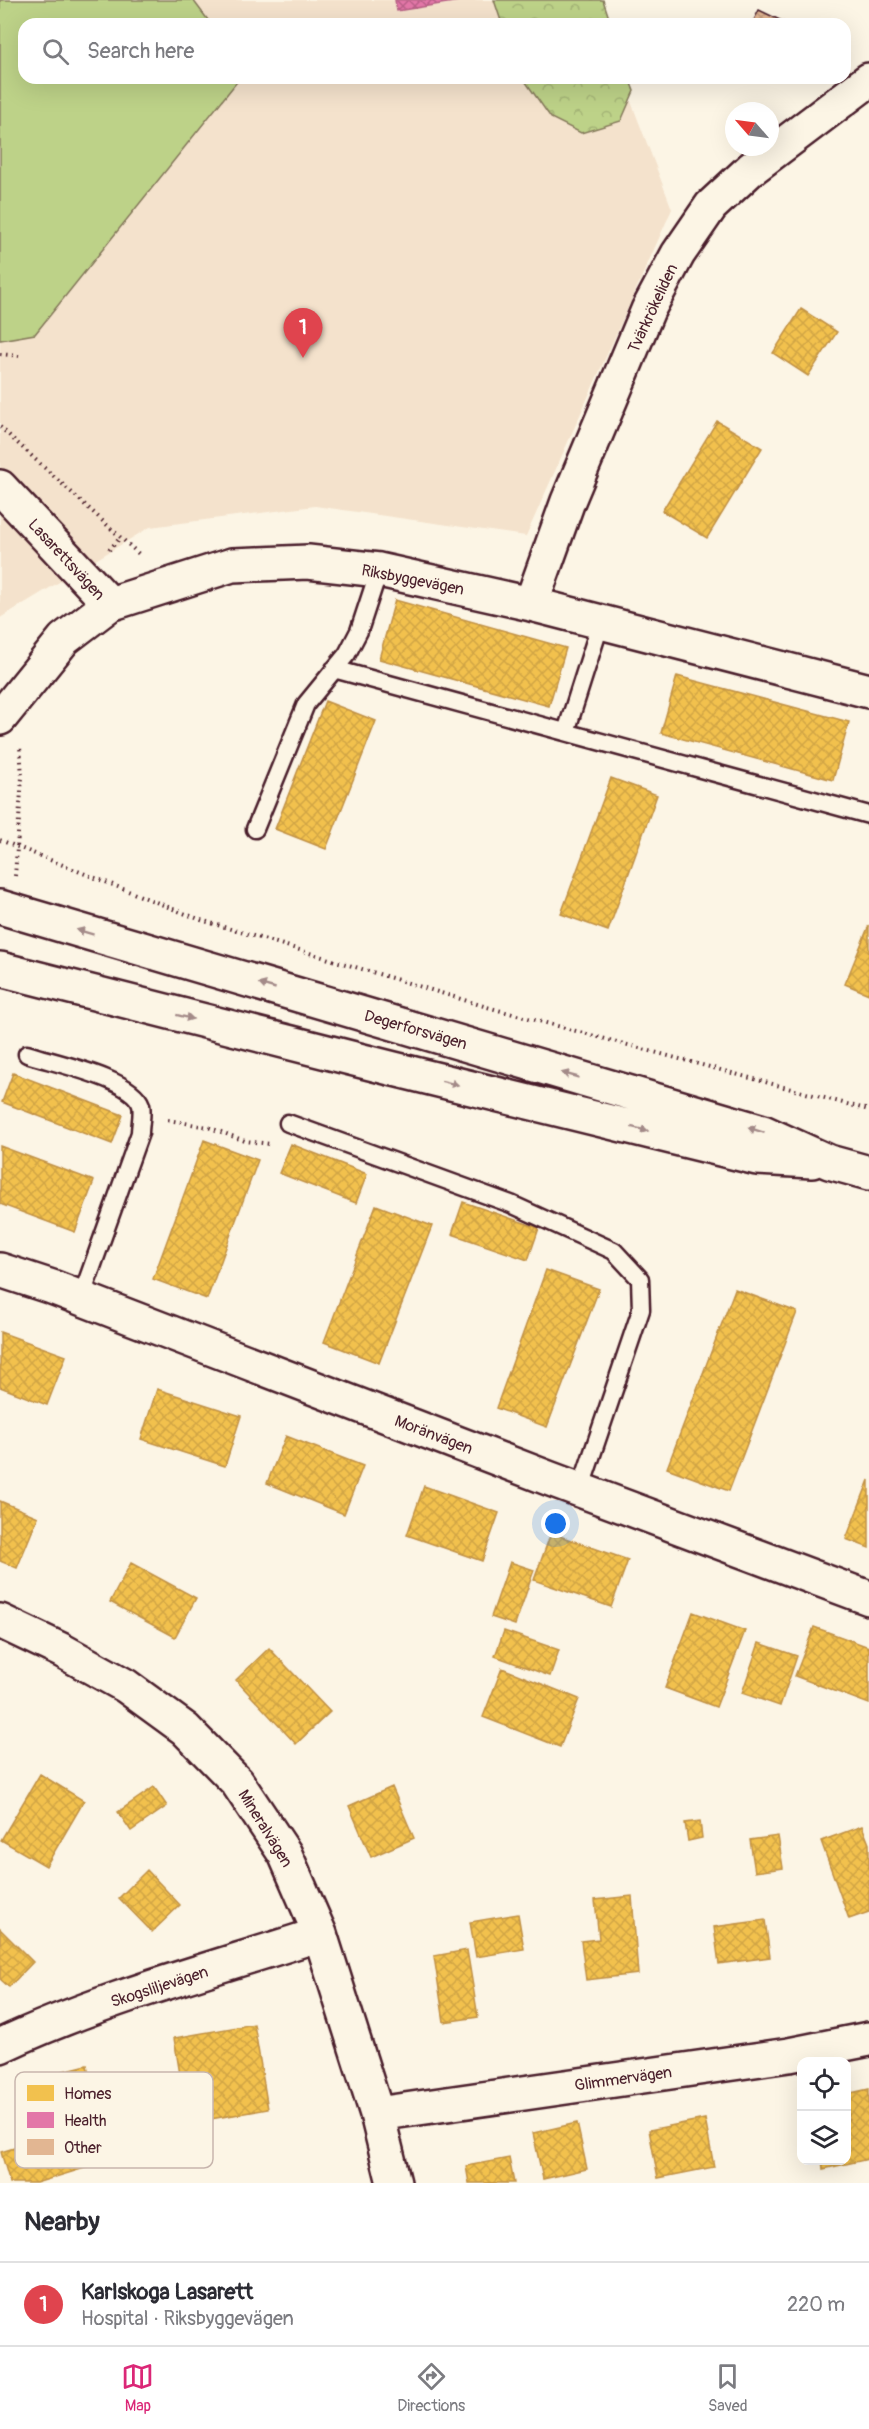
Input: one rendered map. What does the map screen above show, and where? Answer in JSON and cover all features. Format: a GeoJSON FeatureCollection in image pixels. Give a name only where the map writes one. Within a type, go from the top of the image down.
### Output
{"type":"FeatureCollection","features":[{"type":"Feature","properties":{"kind":"street","name":"Tvärkrökeliden"},"geometry":{"type":"LineString","coordinates":[[531,604],[568,501],[648,310],[678,254],[711,206],[751,169],[869,80]]}},
{"type":"Feature","properties":{"kind":"street","name":"Lasarettsvägen"},"geometry":{"type":"LineString","coordinates":[[0,487],[110,604]]}},
{"type":"Feature","properties":{"kind":"street","name":"Riksbyggevägen"},"geometry":{"type":"LineString","coordinates":[[7,709],[64,639],[110,604],[232,565],[308,562],[380,570],[531,604],[869,691]]}},
{"type":"Feature","properties":{"kind":"street","name":"Degerforsvägen"},"geometry":{"type":"LineString","coordinates":[[7,894],[763,1132],[829,1162],[869,1173]]}},
{"type":"Feature","properties":{"kind":"street","name":"Degerforsvägen"},"geometry":{"type":"LineString","coordinates":[[0,969],[757,1158],[829,1162]]}},
{"type":"Feature","properties":{"kind":"street","name":"Moränvägen"},"geometry":{"type":"LineString","coordinates":[[0,1270],[81,1298],[580,1490],[869,1598]]}},
{"type":"Feature","properties":{"kind":"street","name":"Mineralvägen"},"geometry":{"type":"LineString","coordinates":[[0,1621],[61,1650],[126,1686],[192,1736],[237,1782],[285,1854],[320,1934],[377,2114],[394,2183]]}},
{"type":"Feature","properties":{"kind":"street","name":"Skogsliljevägen"},"geometry":{"type":"LineString","coordinates":[[0,2046],[43,2026],[118,1999],[320,1934]]}},
{"type":"Feature","properties":{"kind":"street","name":"Glimmervägen"},"geometry":{"type":"LineString","coordinates":[[377,2114],[789,2055],[869,2039]]}},
{"type":"Feature","properties":{"kind":"lane"},"geometry":{"type":"LineString","coordinates":[[255,829],[306,705],[347,654],[359,631],[380,570]]}},
{"type":"Feature","properties":{"kind":"lane"},"geometry":{"type":"LineString","coordinates":[[566,732],[601,622]]}},
{"type":"Feature","properties":{"kind":"lane"},"geometry":{"type":"LineString","coordinates":[[334,669],[869,814]]}},
{"type":"Feature","properties":{"kind":"lane"},"geometry":{"type":"LineString","coordinates":[[27,1054],[116,1083],[130,1091],[141,1105],[140,1133],[81,1298]]}},
{"type":"Feature","properties":{"kind":"lane"},"geometry":{"type":"LineString","coordinates":[[288,1124],[511,1204],[614,1251],[640,1279],[642,1310],[580,1490]]}},
{"type":"Feature","properties":{"kind":"path"},"geometry":{"type":"LineString","coordinates":[[0,354],[18,356]]}},
{"type":"Feature","properties":{"kind":"path"},"geometry":{"type":"LineString","coordinates":[[0,427],[171,585]]}},
{"type":"Feature","properties":{"kind":"path"},"geometry":{"type":"LineString","coordinates":[[7,709],[22,769],[18,846],[7,894]]}},
{"type":"Feature","properties":{"kind":"path"},"geometry":{"type":"LineString","coordinates":[[0,840],[201,920],[487,1007],[869,1110]]}},
{"type":"Feature","properties":{"kind":"path"},"geometry":{"type":"LineString","coordinates":[[141,1116],[208,1127],[245,1141],[269,1145],[278,1140],[288,1124]]}},
{"type":"Feature","properties":{"kind":"shaded area"},"geometry":{"type":"Polygon","coordinates":[[[0,0],[593,0],[600,18],[18,18],[18,84],[624,84],[672,209],[526,536],[315,506],[150,527],[0,618],[0,0]]]}},
{"type":"Feature","properties":{"kind":"green space"},"geometry":{"type":"Polygon","coordinates":[[[0,0],[193,0],[206,18],[18,18],[18,84],[235,84],[35,334],[0,340],[0,0]]]}},
{"type":"Feature","properties":{"kind":"green space"},"geometry":{"type":"Polygon","coordinates":[[[494,0],[603,0],[609,18],[500,18],[494,0]]]}},
{"type":"Feature","properties":{"kind":"green space"},"geometry":{"type":"Polygon","coordinates":[[[527,84],[631,84],[634,91],[621,121],[581,133],[551,118],[527,84]]]}},
{"type":"Feature","properties":{"kind":"building: Homes"},"geometry":{"type":"Polygon","coordinates":[[[801,309],[837,332],[808,376],[773,353],[801,309]]]}},
{"type":"Feature","properties":{"kind":"building: Homes"},"geometry":{"type":"Polygon","coordinates":[[[717,421],[762,448],[707,538],[662,511],[717,421]]]}},
{"type":"Feature","properties":{"kind":"building: Homes"},"geometry":{"type":"Polygon","coordinates":[[[395,600],[566,648],[549,706],[379,659],[395,600]]]}},
{"type":"Feature","properties":{"kind":"building: Homes"},"geometry":{"type":"Polygon","coordinates":[[[677,676],[849,722],[833,780],[661,733],[677,676]]]}},
{"type":"Feature","properties":{"kind":"building: Homes"},"geometry":{"type":"Polygon","coordinates":[[[325,701],[376,721],[326,849],[275,829],[325,701]]]}},
{"type":"Feature","properties":{"kind":"building: Homes"},"geometry":{"type":"Polygon","coordinates":[[[611,778],[657,795],[608,931],[561,914],[611,778]]]}},
{"type":"Feature","properties":{"kind":"building: Homes"},"geometry":{"type":"Polygon","coordinates":[[[869,925],[869,994],[845,984],[869,925]]]}},
{"type":"Feature","properties":{"kind":"building: Homes"},"geometry":{"type":"Polygon","coordinates":[[[13,1073],[123,1115],[112,1144],[2,1102],[13,1073]]]}},
{"type":"Feature","properties":{"kind":"building: Homes"},"geometry":{"type":"Polygon","coordinates":[[[204,1140],[258,1160],[207,1299],[153,1279],[204,1140]]]}},
{"type":"Feature","properties":{"kind":"building: Homes"},"geometry":{"type":"Polygon","coordinates":[[[291,1144],[367,1174],[356,1203],[279,1173],[291,1144]]]}},
{"type":"Feature","properties":{"kind":"building: Homes"},"geometry":{"type":"Polygon","coordinates":[[[0,1146],[94,1181],[75,1232],[0,1204],[0,1146]]]}},
{"type":"Feature","properties":{"kind":"building: Homes"},"geometry":{"type":"Polygon","coordinates":[[[463,1202],[539,1228],[528,1260],[452,1234],[463,1202]]]}},
{"type":"Feature","properties":{"kind":"building: Homes"},"geometry":{"type":"Polygon","coordinates":[[[376,1205],[432,1226],[379,1363],[324,1342],[376,1205]]]}},
{"type":"Feature","properties":{"kind":"building: Homes"},"geometry":{"type":"Polygon","coordinates":[[[546,1270],[599,1289],[547,1427],[496,1408],[546,1270]]]}},
{"type":"Feature","properties":{"kind":"building: Homes"},"geometry":{"type":"Polygon","coordinates":[[[735,1289],[797,1312],[729,1491],[667,1468],[735,1289]]]}},
{"type":"Feature","properties":{"kind":"building: Homes"},"geometry":{"type":"Polygon","coordinates":[[[0,1332],[66,1356],[47,1405],[0,1387],[0,1332]]]}},
{"type":"Feature","properties":{"kind":"building: Homes"},"geometry":{"type":"Polygon","coordinates":[[[157,1389],[241,1416],[225,1466],[141,1439],[157,1389]]]}},
{"type":"Feature","properties":{"kind":"building: Homes"},"geometry":{"type":"Polygon","coordinates":[[[286,1436],[363,1466],[344,1514],[267,1483],[286,1436]]]}},
{"type":"Feature","properties":{"kind":"building: Homes"},"geometry":{"type":"Polygon","coordinates":[[[869,1480],[869,1548],[846,1539],[869,1480]]]}},
{"type":"Feature","properties":{"kind":"building: Homes"},"geometry":{"type":"Polygon","coordinates":[[[424,1486],[499,1513],[482,1561],[407,1535],[424,1486]]]}},
{"type":"Feature","properties":{"kind":"building: Homes"},"geometry":{"type":"Polygon","coordinates":[[[0,1501],[38,1517],[17,1568],[0,1561],[0,1501]]]}},
{"type":"Feature","properties":{"kind":"building: Homes"},"geometry":{"type":"Polygon","coordinates":[[[551,1533],[628,1560],[611,1607],[534,1580],[551,1533]]]}},
{"type":"Feature","properties":{"kind":"building: Homes"},"geometry":{"type":"Polygon","coordinates":[[[510,1562],[534,1570],[515,1625],[491,1617],[510,1562]]]}},
{"type":"Feature","properties":{"kind":"building: Homes"},"geometry":{"type":"Polygon","coordinates":[[[131,1563],[196,1598],[175,1637],[110,1602],[131,1563]]]}},
{"type":"Feature","properties":{"kind":"building: Homes"},"geometry":{"type":"Polygon","coordinates":[[[693,1612],[745,1631],[716,1707],[665,1688],[693,1612]]]}},
{"type":"Feature","properties":{"kind":"building: Homes"},"geometry":{"type":"Polygon","coordinates":[[[814,1627],[869,1647],[869,1704],[795,1676],[814,1627]]]}},
{"type":"Feature","properties":{"kind":"building: Homes"},"geometry":{"type":"Polygon","coordinates":[[[504,1631],[559,1650],[550,1676],[495,1656],[504,1631]]]}},
{"type":"Feature","properties":{"kind":"building: Homes"},"geometry":{"type":"Polygon","coordinates":[[[759,1643],[797,1656],[780,1706],[742,1693],[759,1643]]]}},
{"type":"Feature","properties":{"kind":"building: Homes"},"geometry":{"type":"Polygon","coordinates":[[[269,1648],[330,1712],[296,1744],[236,1680],[269,1648]]]}},
{"type":"Feature","properties":{"kind":"building: Homes"},"geometry":{"type":"Polygon","coordinates":[[[502,1668],[579,1699],[560,1747],[483,1717],[502,1668]]]}},
{"type":"Feature","properties":{"kind":"building: Homes"},"geometry":{"type":"Polygon","coordinates":[[[40,1774],[84,1801],[46,1866],[1,1840],[40,1774]]]}},
{"type":"Feature","properties":{"kind":"building: Homes"},"geometry":{"type":"Polygon","coordinates":[[[154,1787],[167,1806],[131,1831],[118,1812],[154,1787]]]}},
{"type":"Feature","properties":{"kind":"building: Homes"},"geometry":{"type":"Polygon","coordinates":[[[392,1787],[414,1838],[371,1857],[349,1806],[392,1787]]]}},
{"type":"Feature","properties":{"kind":"building: Homes"},"geometry":{"type":"Polygon","coordinates":[[[700,1821],[702,1838],[688,1841],[685,1823],[700,1821]]]}},
{"type":"Feature","properties":{"kind":"building: Homes"},"geometry":{"type":"Polygon","coordinates":[[[862,1826],[869,1844],[869,1912],[849,1919],[821,1841],[862,1826]]]}},
{"type":"Feature","properties":{"kind":"building: Homes"},"geometry":{"type":"Polygon","coordinates":[[[778,1836],[783,1868],[755,1872],[750,1840],[778,1836]]]}},
{"type":"Feature","properties":{"kind":"building: Homes"},"geometry":{"type":"Polygon","coordinates":[[[147,1870],[180,1905],[152,1932],[119,1898],[147,1870]]]}},
{"type":"Feature","properties":{"kind":"building: Homes"},"geometry":{"type":"Polygon","coordinates":[[[632,1896],[638,1974],[586,1980],[581,1941],[599,1939],[595,1900],[632,1896]]]}},
{"type":"Feature","properties":{"kind":"building: Homes"},"geometry":{"type":"Polygon","coordinates":[[[518,1914],[524,1949],[476,1957],[470,1922],[518,1914]]]}},
{"type":"Feature","properties":{"kind":"building: Homes"},"geometry":{"type":"Polygon","coordinates":[[[765,1920],[770,1957],[719,1964],[714,1927],[765,1920]]]}},
{"type":"Feature","properties":{"kind":"building: Homes"},"geometry":{"type":"Polygon","coordinates":[[[0,1929],[33,1962],[9,1987],[0,1979],[0,1929]]]}},
{"type":"Feature","properties":{"kind":"building: Homes"},"geometry":{"type":"Polygon","coordinates":[[[467,1950],[478,2017],[444,2022],[434,1956],[467,1950]]]}},
{"type":"Feature","properties":{"kind":"building: Homes"},"geometry":{"type":"Polygon","coordinates":[[[254,2024],[268,2109],[213,2119],[213,2072],[180,2072],[174,2038],[254,2024]]]}},
{"type":"Feature","properties":{"kind":"building: Homes"},"geometry":{"type":"Polygon","coordinates":[[[87,2065],[89,2072],[63,2072],[87,2065]]]}},
{"type":"Feature","properties":{"kind":"building: Homes"},"geometry":{"type":"Polygon","coordinates":[[[869,2089],[869,2159],[851,2163],[851,2111],[851,2093],[869,2089]]]}},
{"type":"Feature","properties":{"kind":"building: Homes"},"geometry":{"type":"Polygon","coordinates":[[[705,2119],[714,2167],[658,2178],[649,2130],[705,2119]]]}},
{"type":"Feature","properties":{"kind":"building: Homes"},"geometry":{"type":"Polygon","coordinates":[[[577,2123],[587,2169],[543,2179],[533,2133],[577,2123]]]}},
{"type":"Feature","properties":{"kind":"building: Homes"},"geometry":{"type":"Polygon","coordinates":[[[15,2148],[15,2168],[85,2168],[36,2183],[10,2183],[1,2152],[15,2148]]]}},
{"type":"Feature","properties":{"kind":"building: Homes"},"geometry":{"type":"Polygon","coordinates":[[[509,2158],[514,2183],[469,2183],[466,2166],[509,2158]]]}},
{"type":"Feature","properties":{"kind":"building: Homes"},"geometry":{"type":"Polygon","coordinates":[[[823,2165],[841,2165],[823,2169],[823,2165]]]}},
{"type":"Feature","properties":{"kind":"building: Health"},"geometry":{"type":"Polygon","coordinates":[[[395,0],[466,0],[397,11],[395,0]]]}},
{"type":"Feature","properties":{"kind":"building: Other"},"geometry":{"type":"Polygon","coordinates":[[[759,10],[776,18],[755,18],[759,10]]]}},
{"type":"Feature","properties":{"kind":"place","name":"Karlskoga Lasarett"},"geometry":{"type":"Point","coordinates":[303,358]}}]}
